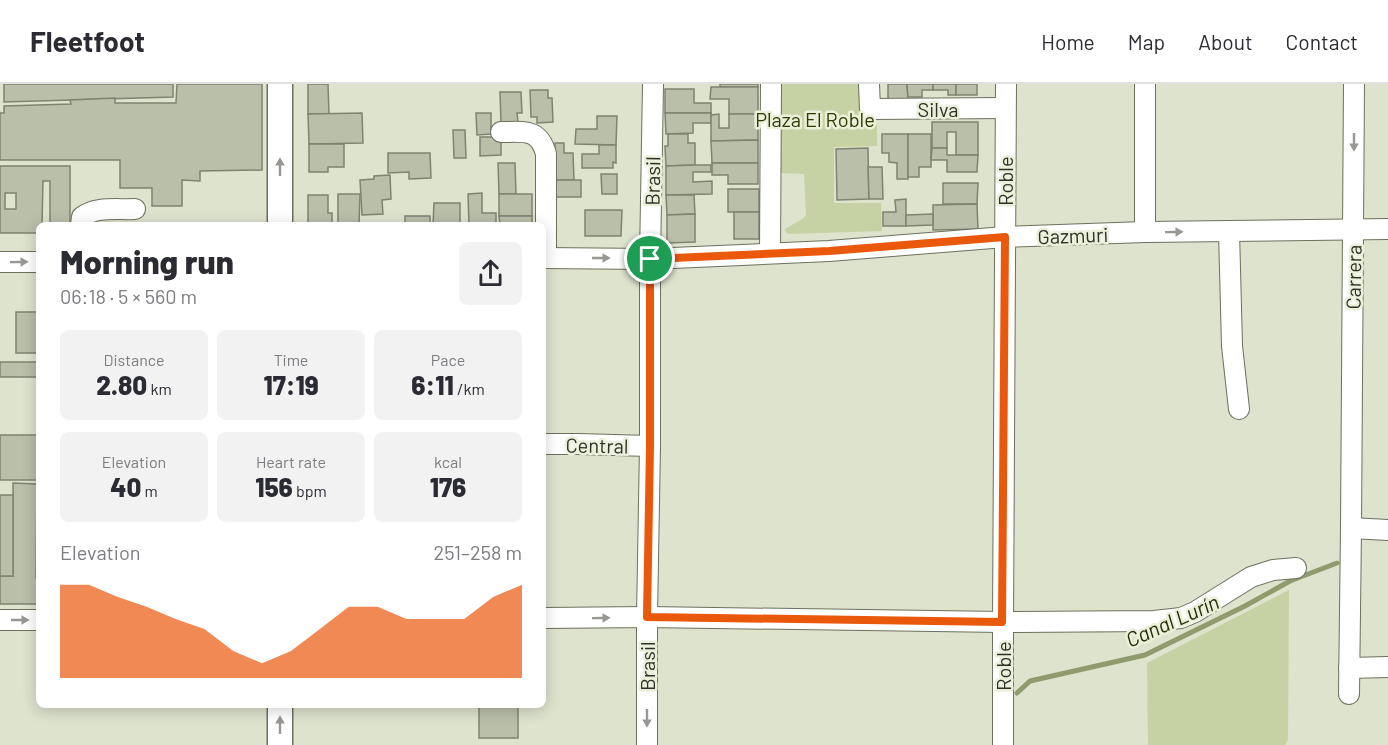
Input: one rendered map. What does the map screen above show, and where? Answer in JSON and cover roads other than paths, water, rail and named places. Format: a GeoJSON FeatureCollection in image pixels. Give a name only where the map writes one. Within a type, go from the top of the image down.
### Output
{"type":"FeatureCollection","features":[{"type":"Feature","properties":{"kind":"main road"},"geometry":{"type":"LineString","coordinates":[[280,84],[280,222]]}},
{"type":"Feature","properties":{"kind":"main road"},"geometry":{"type":"LineString","coordinates":[[280,708],[280,745]]}},
{"type":"Feature","properties":{"kind":"street","name":"Brasil"},"geometry":{"type":"LineString","coordinates":[[647,745],[653,84]]}},
{"type":"Feature","properties":{"kind":"street"},"geometry":{"type":"LineString","coordinates":[[770,254],[771,84]]}},
{"type":"Feature","properties":{"kind":"street","name":"Silva"},"geometry":{"type":"LineString","coordinates":[[869,84],[870,109],[1005,108]]}},
{"type":"Feature","properties":{"kind":"street","name":"Roble"},"geometry":{"type":"LineString","coordinates":[[1003,745],[1006,84]]}},
{"type":"Feature","properties":{"kind":"street"},"geometry":{"type":"LineString","coordinates":[[1145,84],[1145,232]]}},
{"type":"Feature","properties":{"kind":"street","name":"Carrera"},"geometry":{"type":"LineString","coordinates":[[1349,694],[1354,84]]}},
{"type":"Feature","properties":{"kind":"street"},"geometry":{"type":"LineString","coordinates":[[501,132],[523,132],[535,136],[543,143],[546,154],[545,222]]}},
{"type":"Feature","properties":{"kind":"street"},"geometry":{"type":"LineString","coordinates":[[81,222],[82,217],[95,210],[135,209]]}},
{"type":"Feature","properties":{"kind":"street","name":"Gazmuri"},"geometry":{"type":"LineString","coordinates":[[546,258],[650,259],[770,254],[1005,237],[1145,232],[1388,229]]}},
{"type":"Feature","properties":{"kind":"street"},"geometry":{"type":"LineString","coordinates":[[1228,231],[1232,346],[1239,409]]}},
{"type":"Feature","properties":{"kind":"street"},"geometry":{"type":"LineString","coordinates":[[0,262],[36,262]]}},
{"type":"Feature","properties":{"kind":"street","name":"Central"},"geometry":{"type":"LineString","coordinates":[[546,444],[650,446]]}},
{"type":"Feature","properties":{"kind":"street"},"geometry":{"type":"LineString","coordinates":[[1351,528],[1388,530]]}},
{"type":"Feature","properties":{"kind":"street"},"geometry":{"type":"LineString","coordinates":[[546,618],[1154,621],[1181,618],[1202,608],[1251,577],[1273,570],[1296,567]]}},
{"type":"Feature","properties":{"kind":"street"},"geometry":{"type":"LineString","coordinates":[[0,620],[36,620]]}},
{"type":"Feature","properties":{"kind":"street"},"geometry":{"type":"LineString","coordinates":[[1349,668],[1388,667]]}},
{"type":"Feature","properties":{"kind":"waterway","name":"Canal Lurín"},"geometry":{"type":"LineString","coordinates":[[1017,693],[1030,681],[1145,655],[1245,606],[1290,581],[1337,563]]}},
{"type":"Feature","properties":{"kind":"park label","name":"Plaza El Roble"},"geometry":{"type":"Point","coordinates":[815,119]}}]}
